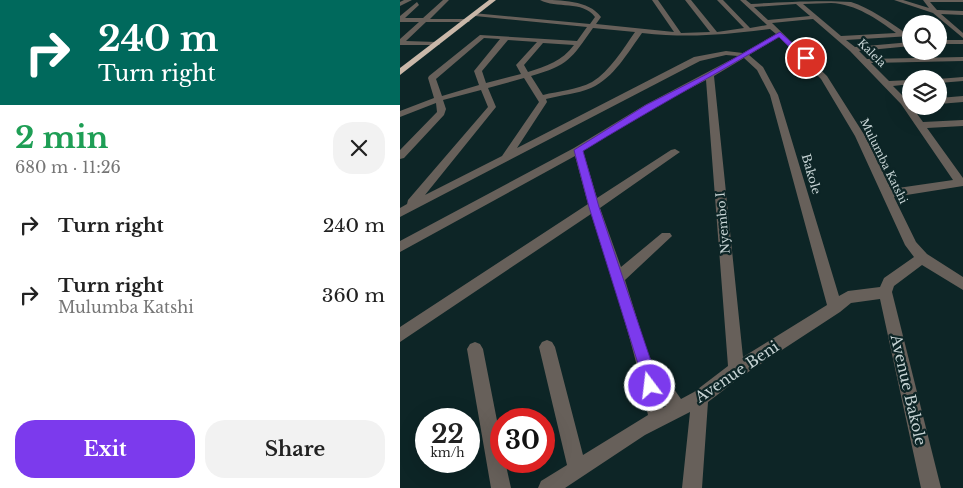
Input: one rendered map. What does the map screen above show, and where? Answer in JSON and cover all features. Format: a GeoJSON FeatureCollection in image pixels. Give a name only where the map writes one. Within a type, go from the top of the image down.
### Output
{"type":"FeatureCollection","features":[{"type":"Feature","properties":{"kind":"highway"},"geometry":{"type":"LineString","coordinates":[[400,72],[493,0]]}},
{"type":"Feature","properties":{"kind":"street"},"geometry":{"type":"LineString","coordinates":[[400,4],[409,0]]}},
{"type":"Feature","properties":{"kind":"street"},"geometry":{"type":"LineString","coordinates":[[400,43],[446,0]]}},
{"type":"Feature","properties":{"kind":"street"},"geometry":{"type":"LineString","coordinates":[[400,114],[439,99],[554,67],[570,55],[598,17],[595,11],[590,8],[543,0]]}},
{"type":"Feature","properties":{"kind":"street"},"geometry":{"type":"LineString","coordinates":[[656,0],[679,35]]}},
{"type":"Feature","properties":{"kind":"street"},"geometry":{"type":"LineString","coordinates":[[688,0],[715,34]]}},
{"type":"Feature","properties":{"kind":"street"},"geometry":{"type":"LineString","coordinates":[[720,0],[748,29]]}},
{"type":"Feature","properties":{"kind":"street"},"geometry":{"type":"LineString","coordinates":[[897,0],[935,12],[963,13]]}},
{"type":"Feature","properties":{"kind":"street"},"geometry":{"type":"LineString","coordinates":[[963,0],[926,0],[935,12],[963,36]]}},
{"type":"Feature","properties":{"kind":"street"},"geometry":{"type":"LineString","coordinates":[[746,3],[821,1],[846,3],[890,24],[902,34]]}},
{"type":"Feature","properties":{"kind":"street","name":"Kalela"},"geometry":{"type":"LineString","coordinates":[[797,2],[853,49],[902,97]]}},
{"type":"Feature","properties":{"kind":"street","name":"Mulumba Katshi"},"geometry":{"type":"LineString","coordinates":[[746,3],[824,78],[860,136],[911,245],[922,258],[963,284]]}},
{"type":"Feature","properties":{"kind":"street"},"geometry":{"type":"LineString","coordinates":[[400,20],[417,4]]}},
{"type":"Feature","properties":{"kind":"street"},"geometry":{"type":"LineString","coordinates":[[475,14],[679,35],[715,34],[815,17]]}},
{"type":"Feature","properties":{"kind":"street"},"geometry":{"type":"LineString","coordinates":[[400,20],[467,21]]}},
{"type":"Feature","properties":{"kind":"street"},"geometry":{"type":"LineString","coordinates":[[404,211],[489,113],[492,107],[491,101],[482,87],[478,71],[488,60],[480,50],[482,36],[488,28]]}},
{"type":"Feature","properties":{"kind":"street"},"geometry":{"type":"LineString","coordinates":[[947,31],[955,31]]}},
{"type":"Feature","properties":{"kind":"street"},"geometry":{"type":"LineString","coordinates":[[541,98],[594,83],[622,55],[639,32]]}},
{"type":"Feature","properties":{"kind":"street"},"geometry":{"type":"LineString","coordinates":[[400,247],[578,150],[648,107],[710,75],[780,34]]}},
{"type":"Feature","properties":{"kind":"street"},"geometry":{"type":"LineString","coordinates":[[840,38],[902,34]]}},
{"type":"Feature","properties":{"kind":"street"},"geometry":{"type":"LineString","coordinates":[[482,36],[507,37],[541,42],[577,43]]}},
{"type":"Feature","properties":{"kind":"street"},"geometry":{"type":"LineString","coordinates":[[400,156],[441,113],[442,109],[432,78],[480,50],[507,37]]}},
{"type":"Feature","properties":{"kind":"street"},"geometry":{"type":"LineString","coordinates":[[504,159],[543,102],[521,67],[521,63],[541,42]]}},
{"type":"Feature","properties":{"kind":"street"},"geometry":{"type":"LineString","coordinates":[[947,42],[963,42]]}},
{"type":"Feature","properties":{"kind":"street"},"geometry":{"type":"LineString","coordinates":[[400,43],[437,44]]}},
{"type":"Feature","properties":{"kind":"street"},"geometry":{"type":"LineString","coordinates":[[853,49],[902,45]]}},
{"type":"Feature","properties":{"kind":"street"},"geometry":{"type":"LineString","coordinates":[[404,211],[697,59],[733,52],[746,54]]}},
{"type":"Feature","properties":{"kind":"street","name":"Bakole"},"geometry":{"type":"LineString","coordinates":[[746,54],[758,64],[774,95],[835,308]]}},
{"type":"Feature","properties":{"kind":"street"},"geometry":{"type":"LineString","coordinates":[[865,61],[963,59]]}},
{"type":"Feature","properties":{"kind":"street","name":"Nyembo I"},"geometry":{"type":"LineString","coordinates":[[710,75],[736,370]]}},
{"type":"Feature","properties":{"kind":"street"},"geometry":{"type":"LineString","coordinates":[[947,80],[963,79]]}},
{"type":"Feature","properties":{"kind":"street"},"geometry":{"type":"LineString","coordinates":[[887,84],[902,83]]}},
{"type":"Feature","properties":{"kind":"street"},"geometry":{"type":"LineString","coordinates":[[947,100],[963,99]]}},
{"type":"Feature","properties":{"kind":"street","name":"Kalela"},"geometry":{"type":"LineString","coordinates":[[916,115],[962,182]]}},
{"type":"Feature","properties":{"kind":"street"},"geometry":{"type":"LineString","coordinates":[[922,125],[963,123]]}},
{"type":"Feature","properties":{"kind":"street"},"geometry":{"type":"LineString","coordinates":[[578,150],[594,207],[647,370],[657,420]]}},
{"type":"Feature","properties":{"kind":"street"},"geometry":{"type":"LineString","coordinates":[[400,335],[675,152]]}},
{"type":"Feature","properties":{"kind":"street"},"geometry":{"type":"LineString","coordinates":[[886,194],[962,182]]}},
{"type":"Feature","properties":{"kind":"street"},"geometry":{"type":"LineString","coordinates":[[618,278],[666,236]]}},
{"type":"Feature","properties":{"kind":"street"},"geometry":{"type":"LineString","coordinates":[[886,292],[889,282],[922,258]]}},
{"type":"Feature","properties":{"kind":"street","name":"Avenue Beni"},"geometry":{"type":"LineString","coordinates":[[548,488],[639,429],[700,398],[736,370],[835,308],[848,297],[886,292]]}},
{"type":"Feature","properties":{"kind":"street","name":"Avenue Bakole"},"geometry":{"type":"LineString","coordinates":[[886,292],[931,488]]}},
{"type":"Feature","properties":{"kind":"street"},"geometry":{"type":"LineString","coordinates":[[547,347],[577,469]]}},
{"type":"Feature","properties":{"kind":"street"},"geometry":{"type":"LineString","coordinates":[[475,349],[501,488]]}},
{"type":"Feature","properties":{"kind":"street"},"geometry":{"type":"LineString","coordinates":[[647,370],[658,381],[679,410]]}},
{"type":"Feature","properties":{"kind":"street"},"geometry":{"type":"LineString","coordinates":[[692,488],[700,398]]}},
{"type":"Feature","properties":{"kind":"route"},"geometry":{"type":"LineString","coordinates":[[650,386],[647,370],[594,207],[578,150],[648,107],[710,75],[780,34],[806,58]]}}]}
